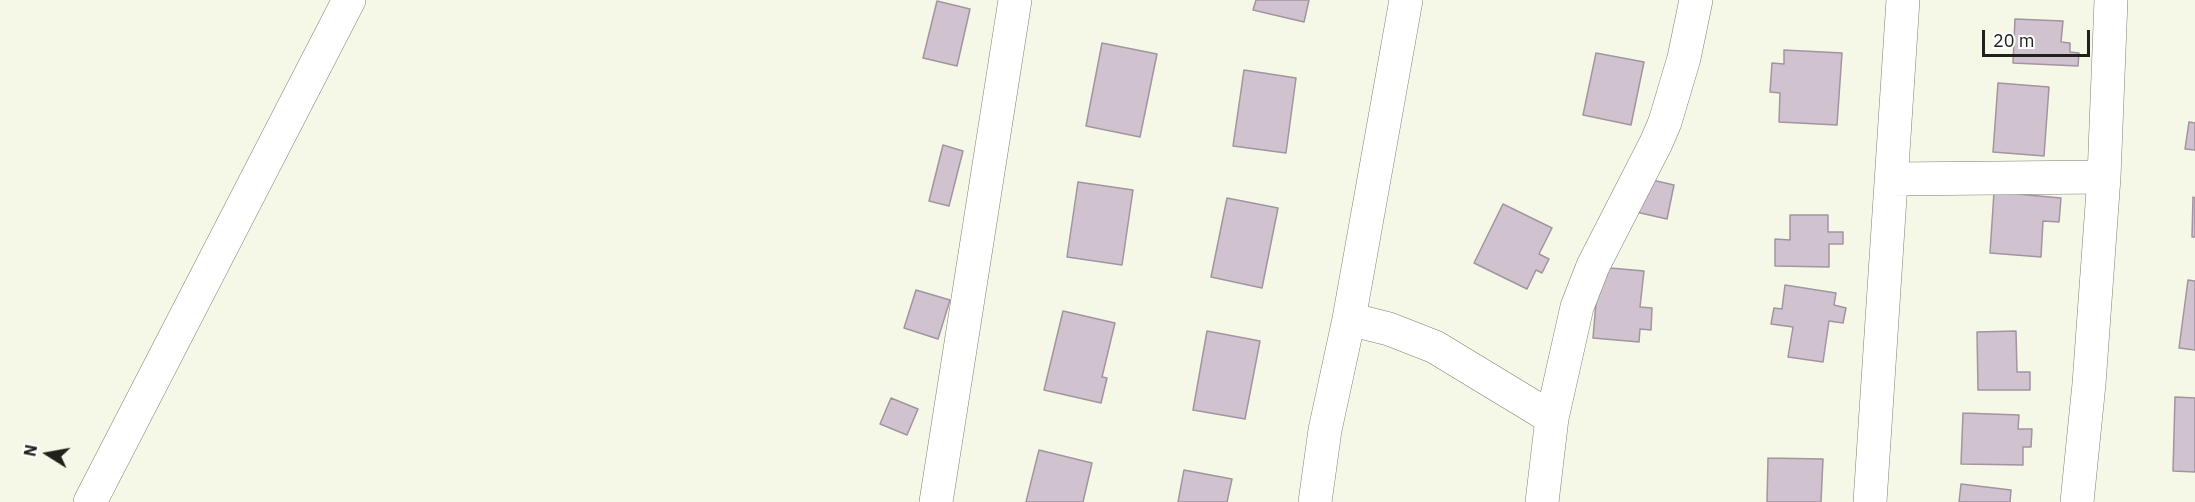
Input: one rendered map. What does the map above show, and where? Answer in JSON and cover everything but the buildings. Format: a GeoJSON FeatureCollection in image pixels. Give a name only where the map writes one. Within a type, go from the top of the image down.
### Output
{"type":"FeatureCollection","features":[{"type":"Feature","properties":{"kind":"street"},"geometry":{"type":"LineString","coordinates":[[90,502],[349,0]]}},
{"type":"Feature","properties":{"kind":"street"},"geometry":{"type":"LineString","coordinates":[[936,502],[1015,0]]}},
{"type":"Feature","properties":{"kind":"street"},"geometry":{"type":"LineString","coordinates":[[1315,502],[1325,430],[1349,319],[1406,0]]}},
{"type":"Feature","properties":{"kind":"street"},"geometry":{"type":"LineString","coordinates":[[1542,502],[1552,418],[1577,307],[1593,266],[1665,122],[1684,58],[1696,0]]}},
{"type":"Feature","properties":{"kind":"street"},"geometry":{"type":"LineString","coordinates":[[1870,502],[1903,0]]}},
{"type":"Feature","properties":{"kind":"street"},"geometry":{"type":"LineString","coordinates":[[2077,502],[2090,372],[2104,177],[2111,0]]}},
{"type":"Feature","properties":{"kind":"street"},"geometry":{"type":"LineString","coordinates":[[1892,179],[2104,177]]}},
{"type":"Feature","properties":{"kind":"street"},"geometry":{"type":"LineString","coordinates":[[1349,319],[1389,329],[1435,347],[1552,418]]}}]}
